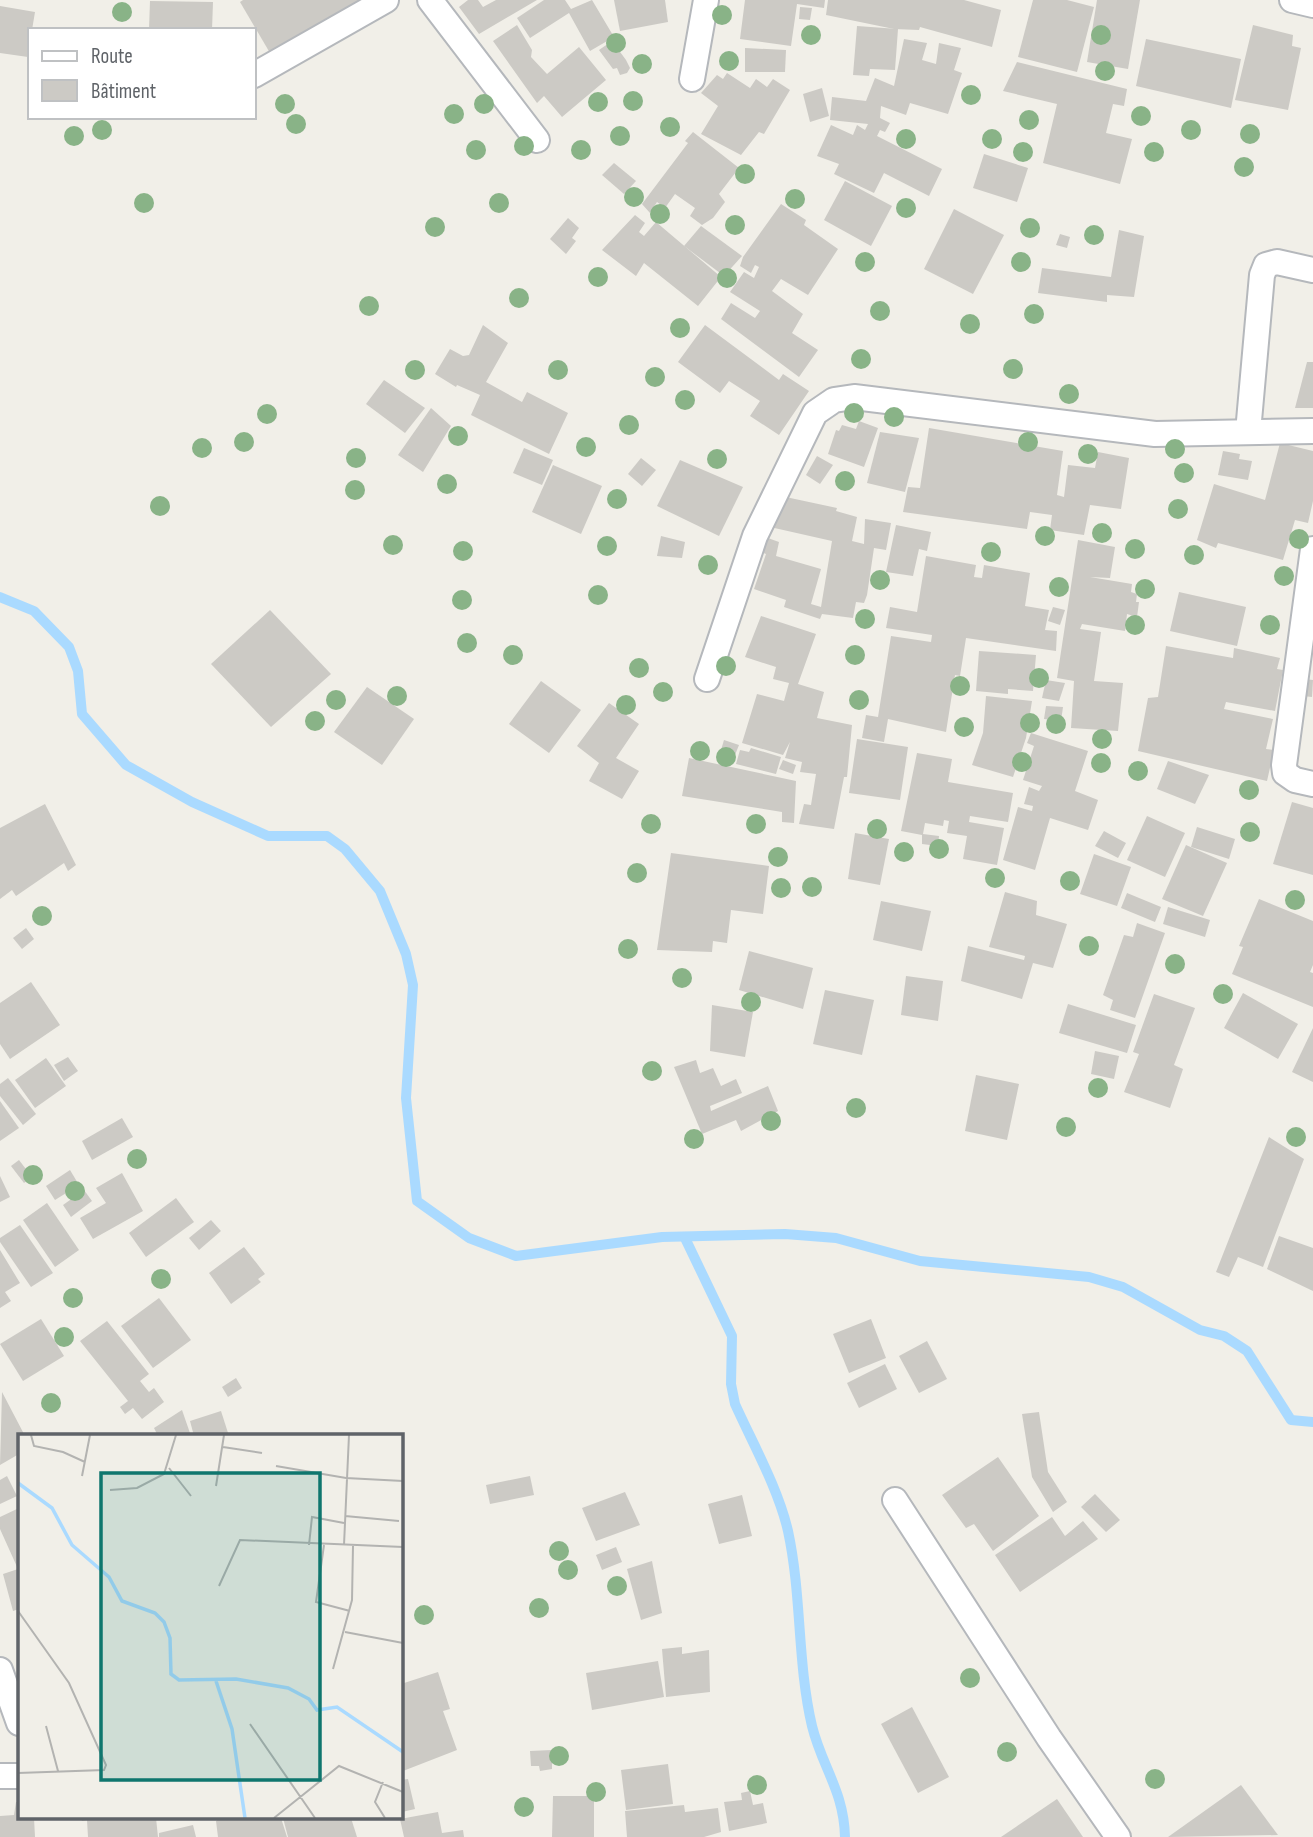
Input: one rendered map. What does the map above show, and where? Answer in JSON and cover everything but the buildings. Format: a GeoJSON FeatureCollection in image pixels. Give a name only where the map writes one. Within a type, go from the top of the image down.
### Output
{"type":"FeatureCollection","features":[{"type":"Feature","properties":{"kind":"street"},"geometry":{"type":"LineString","coordinates":[[256,74],[386,0]]}},
{"type":"Feature","properties":{"kind":"street"},"geometry":{"type":"LineString","coordinates":[[430,0],[537,140]]}},
{"type":"Feature","properties":{"kind":"street"},"geometry":{"type":"LineString","coordinates":[[692,79],[706,0]]}},
{"type":"Feature","properties":{"kind":"street"},"geometry":{"type":"LineString","coordinates":[[1292,0],[1313,5]]}},
{"type":"Feature","properties":{"kind":"street"},"geometry":{"type":"LineString","coordinates":[[1248,432],[1262,275],[1266,265],[1277,262],[1313,270]]}},
{"type":"Feature","properties":{"kind":"street"},"geometry":{"type":"LineString","coordinates":[[707,679],[755,536],[815,412],[834,400],[854,397],[1155,434],[1313,431]]}},
{"type":"Feature","properties":{"kind":"street"},"geometry":{"type":"LineString","coordinates":[[1313,549],[1284,765],[1285,773],[1295,780],[1313,785]]}},
{"type":"Feature","properties":{"kind":"street"},"geometry":{"type":"LineString","coordinates":[[895,1500],[1049,1738],[1118,1837]]}},
{"type":"Feature","properties":{"kind":"street"},"geometry":{"type":"LineString","coordinates":[[0,1670],[18,1720]]}},
{"type":"Feature","properties":{"kind":"street"},"geometry":{"type":"LineString","coordinates":[[0,1776],[18,1776]]}},
{"type":"Feature","properties":{"kind":"waterway"},"geometry":{"type":"LineString","coordinates":[[0,597],[34,611],[69,647],[78,671],[82,714],[126,765],[192,802],[268,836],[327,836],[345,849],[380,891],[406,954],[413,985],[406,1098],[417,1201],[469,1238],[516,1256],[662,1237],[785,1234],[836,1238],[920,1261],[1089,1277],[1123,1287],[1200,1330],[1224,1336],[1247,1351],[1291,1420],[1313,1422]]}},
{"type":"Feature","properties":{"kind":"waterway"},"geometry":{"type":"LineString","coordinates":[[685,1238],[732,1336],[731,1384],[735,1404],[772,1482],[784,1515],[796,1580],[807,1702],[816,1741],[841,1806],[845,1837]]}}]}
